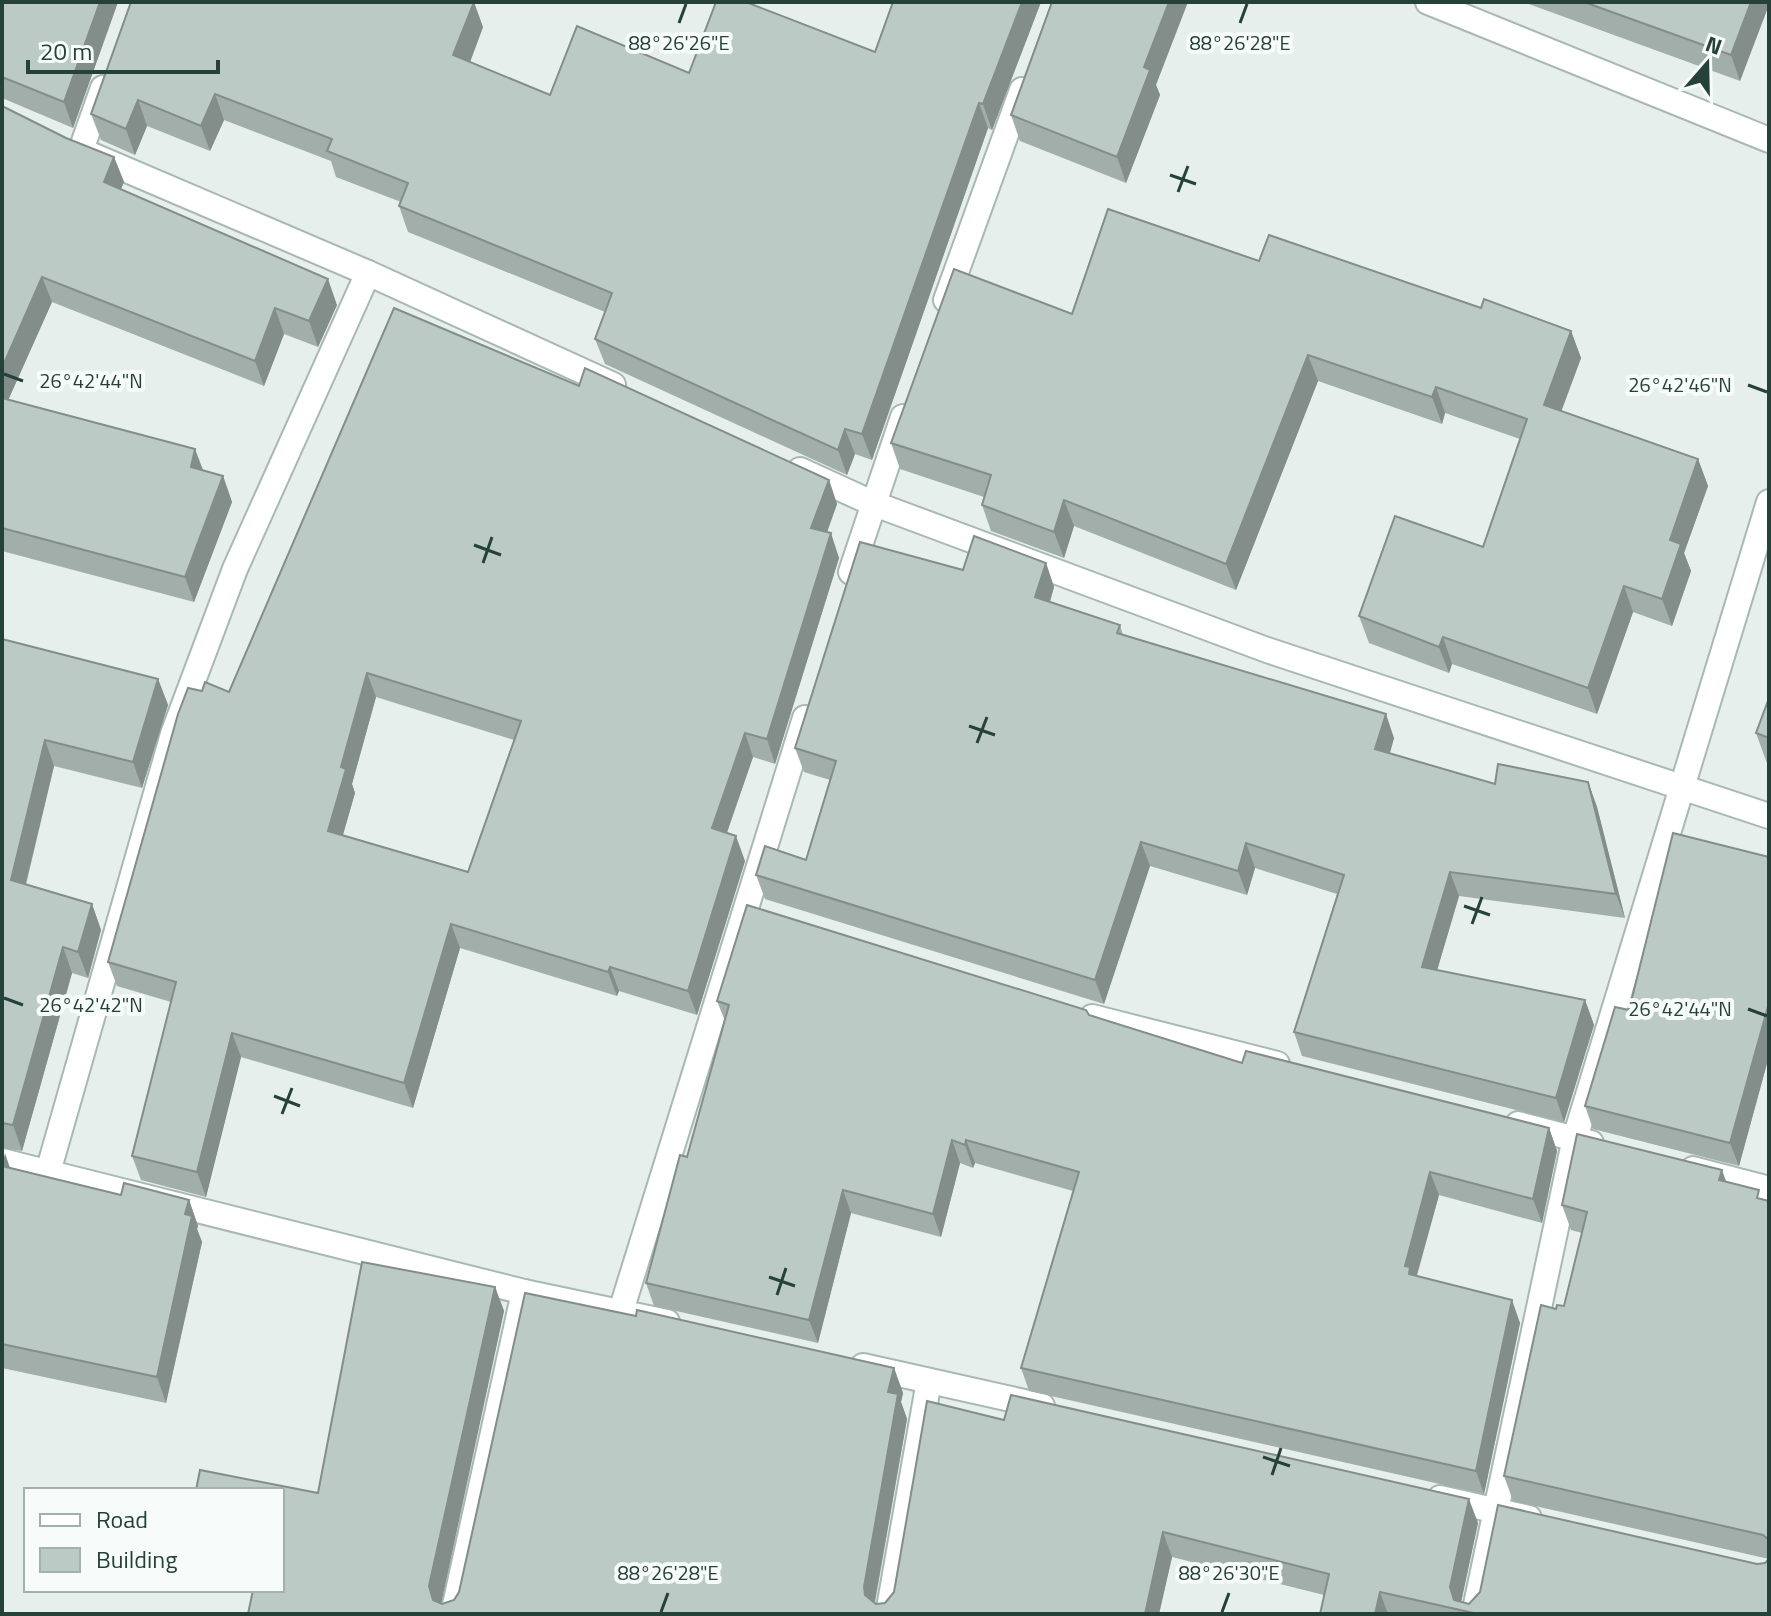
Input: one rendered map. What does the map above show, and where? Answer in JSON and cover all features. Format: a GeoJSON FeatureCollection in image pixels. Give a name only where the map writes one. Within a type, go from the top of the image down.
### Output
{"type":"FeatureCollection","features":[{"type":"Feature","properties":{"kind":"street"},"geometry":{"type":"LineString","coordinates":[[1428,2],[1769,140]]}},
{"type":"Feature","properties":{"kind":"street"},"geometry":{"type":"LineString","coordinates":[[81,150],[113,61]]}},
{"type":"Feature","properties":{"kind":"street"},"geometry":{"type":"LineString","coordinates":[[937,326],[1033,61]]}},
{"type":"Feature","properties":{"kind":"street"},"geometry":{"type":"LineString","coordinates":[[55,138],[368,273],[642,398]]}},
{"type":"Feature","properties":{"kind":"street"},"geometry":{"type":"LineString","coordinates":[[48,1172],[173,734],[235,569],[368,273]]}},
{"type":"Feature","properties":{"kind":"street"},"geometry":{"type":"LineString","coordinates":[[844,593],[872,503],[910,400]]}},
{"type":"Feature","properties":{"kind":"street"},"geometry":{"type":"LineString","coordinates":[[771,457],[872,503],[1267,650],[1682,784],[1769,816]]}},
{"type":"Feature","properties":{"kind":"street"},"geometry":{"type":"LineString","coordinates":[[1474,1614],[1575,1138],[1769,502]]}},
{"type":"Feature","properties":{"kind":"street"},"geometry":{"type":"LineString","coordinates":[[621,1311],[811,698]]}},
{"type":"Feature","properties":{"kind":"street"},"geometry":{"type":"LineString","coordinates":[[746,909],[775,918]]}},
{"type":"Feature","properties":{"kind":"street"},"geometry":{"type":"LineString","coordinates":[[1072,1010],[1300,1070]]}},
{"type":"Feature","properties":{"kind":"street"},"geometry":{"type":"LineString","coordinates":[[1499,1119],[1620,1150]]}},
{"type":"Feature","properties":{"kind":"street"},"geometry":{"type":"LineString","coordinates":[[2,1161],[524,1292],[683,1325]]}},
{"type":"Feature","properties":{"kind":"street"},"geometry":{"type":"LineString","coordinates":[[1665,1162],[1769,1189]]}},
{"type":"Feature","properties":{"kind":"street"},"geometry":{"type":"LineString","coordinates":[[453,1614],[524,1292]]}},
{"type":"Feature","properties":{"kind":"street"},"geometry":{"type":"LineString","coordinates":[[837,1360],[1067,1412]]}},
{"type":"Feature","properties":{"kind":"street"},"geometry":{"type":"LineString","coordinates":[[888,1614],[929,1381]]}},
{"type":"Feature","properties":{"kind":"street"},"geometry":{"type":"LineString","coordinates":[[1419,1493],[1557,1525]]}},
{"type":"Feature","properties":{"kind":"building"},"geometry":{"type":"Polygon","coordinates":[[[2,2],[100,2],[64,102],[2,77],[2,2]]]}},
{"type":"Feature","properties":{"kind":"building"},"geometry":{"type":"Polygon","coordinates":[[[131,2],[474,2],[453,55],[550,95],[577,26],[689,73],[716,2],[746,2],[875,52],[893,2],[1022,2],[983,104],[979,103],[862,434],[845,429],[838,450],[595,339],[612,293],[399,206],[408,183],[327,151],[332,139],[215,94],[201,126],[138,100],[126,129],[91,114],[131,2]]]}},
{"type":"Feature","properties":{"kind":"building"},"geometry":{"type":"Polygon","coordinates":[[[1052,2],[1169,2],[1144,67],[1150,70],[1117,157],[1011,115],[1052,2]]]}},
{"type":"Feature","properties":{"kind":"building"},"geometry":{"type":"Polygon","coordinates":[[[1584,2],[1751,2],[1731,55],[1584,2]]]}},
{"type":"Feature","properties":{"kind":"building"},"geometry":{"type":"Polygon","coordinates":[[[2,106],[66,138],[114,157],[104,182],[328,279],[309,321],[275,308],[255,361],[42,277],[2,368],[2,106]]]}},
{"type":"Feature","properties":{"kind":"building"},"geometry":{"type":"Polygon","coordinates":[[[1108,209],[1259,261],[1269,235],[1481,308],[1484,299],[1571,331],[1544,405],[1698,459],[1670,540],[1681,544],[1662,599],[1624,586],[1588,688],[1443,637],[1439,647],[1359,616],[1395,516],[1483,547],[1527,419],[1436,387],[1432,397],[1308,355],[1226,564],[1064,500],[1054,532],[982,505],[991,475],[891,443],[954,269],[1072,314],[1108,209]]]}},
{"type":"Feature","properties":{"kind":"building"},"geometry":{"type":"Polygon","coordinates":[[[394,308],[579,386],[585,368],[829,480],[811,528],[831,533],[767,739],[745,733],[712,828],[736,836],[688,991],[610,967],[608,972],[451,924],[404,1083],[232,1033],[197,1172],[132,1156],[176,982],[108,962],[188,688],[202,691],[205,682],[229,692],[394,308]],[[367,673],[341,767],[346,769],[328,831],[468,872],[521,721],[367,673]]]}},
{"type":"Feature","properties":{"kind":"building"},"geometry":{"type":"Polygon","coordinates":[[[2,398],[195,449],[191,467],[223,476],[185,577],[2,528],[2,398]]]}},
{"type":"Feature","properties":{"kind":"building"},"geometry":{"type":"Polygon","coordinates":[[[974,536],[1046,563],[1035,597],[1120,625],[1117,633],[1386,714],[1375,749],[1495,784],[1498,764],[1588,782],[1616,894],[1450,872],[1422,967],[1585,1000],[1556,1098],[1294,1032],[1344,875],[1246,843],[1238,871],[1141,842],[1095,980],[756,875],[765,846],[806,860],[836,761],[795,748],[860,542],[963,570],[974,536]]]}},
{"type":"Feature","properties":{"kind":"building"},"geometry":{"type":"Polygon","coordinates":[[[2,639],[158,679],[133,762],[45,740],[11,880],[92,904],[78,952],[63,947],[13,1125],[2,1123],[2,639]]]}},
{"type":"Feature","properties":{"kind":"building"},"geometry":{"type":"Polygon","coordinates":[[[1769,698],[1769,738],[1756,733],[1769,698]]]}},
{"type":"Feature","properties":{"kind":"building"},"geometry":{"type":"Polygon","coordinates":[[[1673,833],[1769,857],[1769,1003],[1730,1143],[1585,1106],[1615,1007],[1629,1010],[1673,833]]]}},
{"type":"Feature","properties":{"kind":"building"},"geometry":{"type":"Polygon","coordinates":[[[747,905],[1086,1010],[1089,1015],[1242,1063],[1246,1051],[1549,1128],[1533,1199],[1430,1172],[1405,1266],[1410,1267],[1409,1274],[1512,1300],[1476,1471],[1021,1368],[1079,1172],[966,1140],[965,1145],[952,1140],[933,1214],[843,1190],[809,1320],[646,1283],[680,1155],[687,1157],[729,1005],[717,1001],[747,905]]]}},
{"type":"Feature","properties":{"kind":"building"},"geometry":{"type":"Polygon","coordinates":[[[1577,1134],[1722,1170],[1719,1180],[1759,1190],[1757,1198],[1769,1201],[1769,1540],[1763,1535],[1504,1476],[1541,1305],[1556,1309],[1557,1305],[1564,1306],[1587,1212],[1562,1205],[1577,1134]]]}},
{"type":"Feature","properties":{"kind":"building"},"geometry":{"type":"Polygon","coordinates":[[[2,1166],[121,1195],[124,1183],[189,1200],[185,1214],[192,1216],[157,1377],[2,1344],[2,1166]]]}},
{"type":"Feature","properties":{"kind":"building"},"geometry":{"type":"Polygon","coordinates":[[[362,1262],[495,1287],[429,1586],[433,1600],[442,1604],[454,1600],[459,1592],[525,1293],[636,1316],[637,1310],[894,1368],[888,1392],[898,1394],[864,1587],[865,1595],[876,1604],[885,1603],[894,1592],[927,1401],[1004,1420],[1011,1395],[1469,1499],[1450,1587],[1454,1600],[1469,1604],[1480,1592],[1498,1505],[1757,1564],[1769,1559],[1769,1614],[1478,1614],[1380,1592],[1375,1614],[1320,1614],[1329,1574],[1163,1532],[1145,1614],[248,1614],[253,1592],[284,1592],[284,1488],[196,1488],[200,1470],[318,1493],[362,1262]]]}}]}
